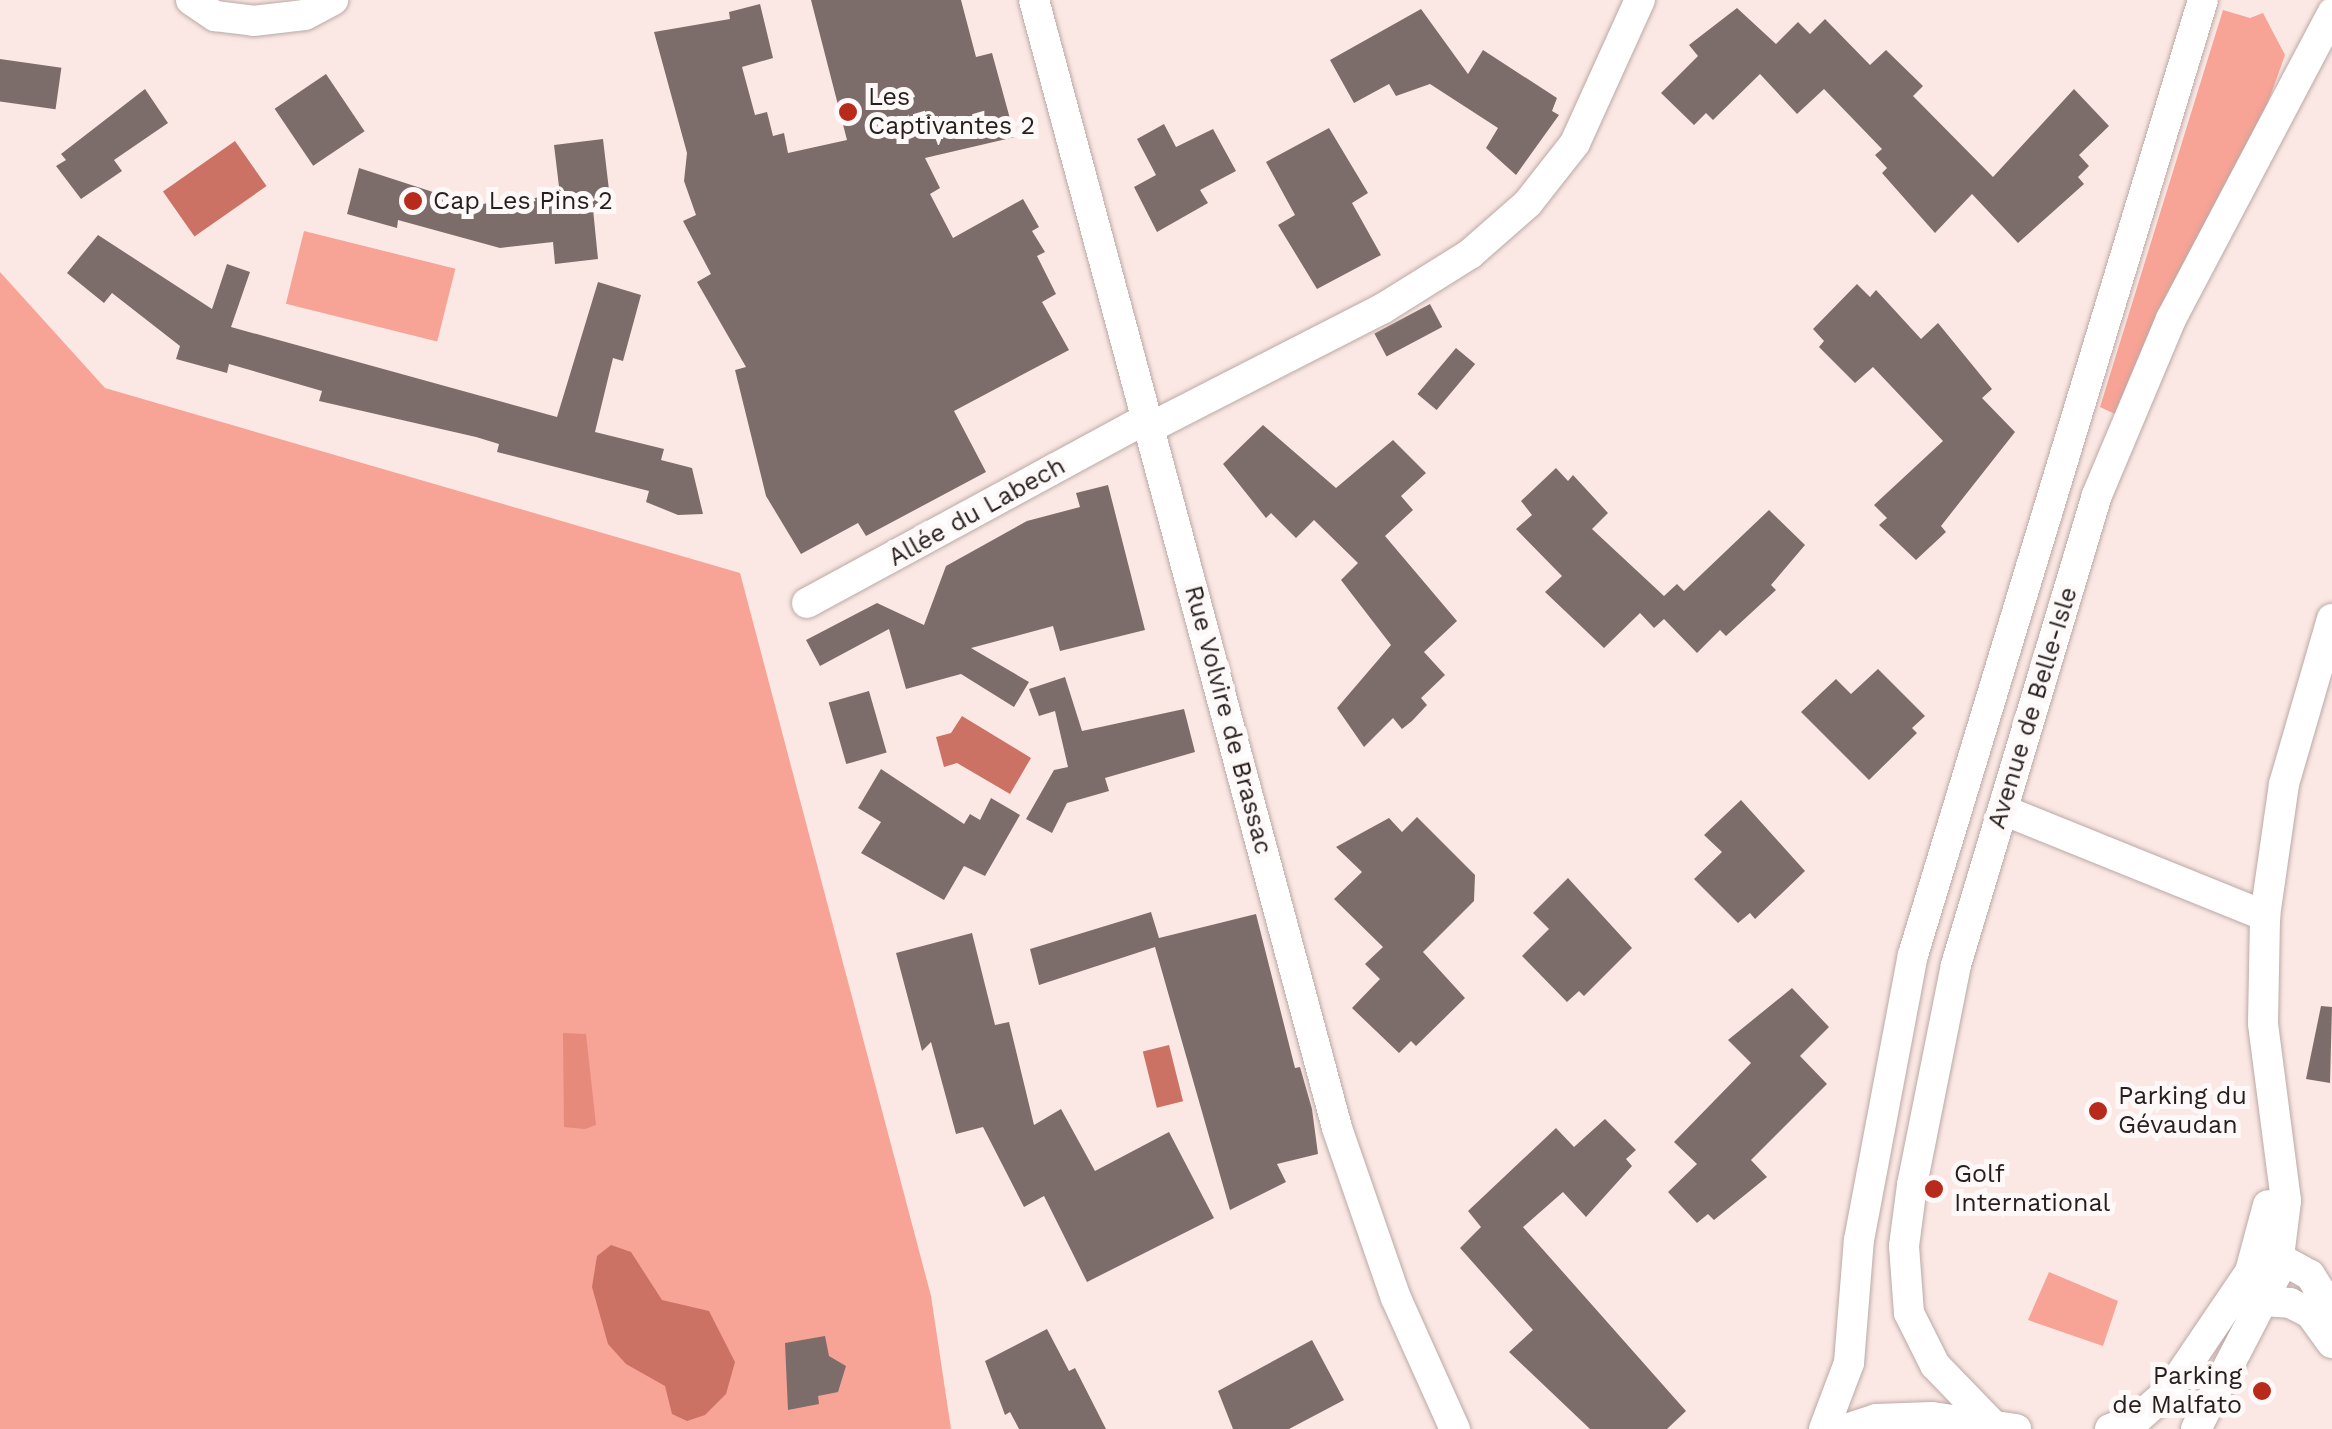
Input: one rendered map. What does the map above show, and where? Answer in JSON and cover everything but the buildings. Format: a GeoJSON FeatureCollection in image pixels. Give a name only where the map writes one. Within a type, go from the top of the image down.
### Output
{"type":"FeatureCollection","features":[{"type":"Feature","properties":{"kind":"street"},"geometry":{"type":"LineString","coordinates":[[190,0],[215,16],[253,21],[305,15],[334,0]]}},
{"type":"Feature","properties":{"kind":"street","name":"Rue Volvire de Brassac"},"geometry":{"type":"LineString","coordinates":[[1034,0],[1337,1128],[1396,1298],[1455,1429]]}},
{"type":"Feature","properties":{"kind":"street","name":"Allée du Labech"},"geometry":{"type":"LineString","coordinates":[[807,603],[1148,423],[1382,309],[1470,254],[1528,203],[1574,143],[1640,0]]}},
{"type":"Feature","properties":{"kind":"street","name":"Avenue de Belle-Isle"},"geometry":{"type":"LineString","coordinates":[[1824,1429],[1849,1362],[1859,1240],[1883,1089],[1920,929],[2203,0]]}},
{"type":"Feature","properties":{"kind":"street","name":"Avenue de Belle-Isle"},"geometry":{"type":"LineString","coordinates":[[2003,1426],[1935,1365],[1909,1313],[1904,1246],[1933,1060],[2097,496],[2171,319],[2332,13]]}},
{"type":"Feature","properties":{"kind":"street"},"geometry":{"type":"LineString","coordinates":[[2196,1429],[2263,1301],[2279,1258],[2286,1201],[2276,1153],[2263,1024],[2265,916],[2284,784],[2332,619]]}},
{"type":"Feature","properties":{"kind":"street"},"geometry":{"type":"LineString","coordinates":[[2003,810],[2265,916]]}},
{"type":"Feature","properties":{"kind":"street"},"geometry":{"type":"LineString","coordinates":[[2110,1429],[2138,1418],[2170,1390],[2250,1272],[2276,1153]]}},
{"type":"Feature","properties":{"kind":"street"},"geometry":{"type":"LineString","coordinates":[[2279,1258],[2310,1275],[2332,1310]]}},
{"type":"Feature","properties":{"kind":"street"},"geometry":{"type":"LineString","coordinates":[[2263,1301],[2290,1302],[2310,1314],[2332,1343]]}},
{"type":"Feature","properties":{"kind":"street"},"geometry":{"type":"LineString","coordinates":[[1846,1429],[1876,1419],[2003,1426]]}},
{"type":"Feature","properties":{"kind":"shaded area"},"geometry":{"type":"Polygon","coordinates":[[[2223,10],[2250,18],[2263,13],[2285,55],[2266,108],[2117,415],[2100,407],[2223,10]]]}},
{"type":"Feature","properties":{"kind":"shaded area"},"geometry":{"type":"Polygon","coordinates":[[[235,141],[267,186],[194,237],[163,191],[235,141]]]}},
{"type":"Feature","properties":{"kind":"shaded area"},"geometry":{"type":"Polygon","coordinates":[[[304,231],[455,269],[437,342],[286,304],[304,231]]]}},
{"type":"Feature","properties":{"kind":"shaded area"},"geometry":{"type":"Polygon","coordinates":[[[0,272],[105,388],[740,573],[931,1296],[951,1429],[0,1429],[0,272]]]}},
{"type":"Feature","properties":{"kind":"shaded area"},"geometry":{"type":"Polygon","coordinates":[[[962,716],[1031,758],[1010,794],[957,763],[944,767],[936,737],[951,733],[962,716]]]}},
{"type":"Feature","properties":{"kind":"shaded area"},"geometry":{"type":"Polygon","coordinates":[[[563,1033],[586,1034],[596,1125],[585,1129],[564,1127],[563,1033]]]}},
{"type":"Feature","properties":{"kind":"shaded area"},"geometry":{"type":"Polygon","coordinates":[[[1169,1045],[1183,1101],[1157,1108],[1143,1052],[1169,1045]]]}},
{"type":"Feature","properties":{"kind":"shaded area"},"geometry":{"type":"Polygon","coordinates":[[[611,1245],[631,1252],[662,1300],[709,1311],[735,1362],[726,1394],[705,1415],[687,1421],[672,1414],[665,1386],[626,1364],[608,1344],[592,1287],[597,1256],[611,1245]]]}},
{"type":"Feature","properties":{"kind":"shaded area"},"geometry":{"type":"Polygon","coordinates":[[[2049,1272],[2118,1301],[2103,1346],[2028,1320],[2049,1272]]]}},
{"type":"Feature","properties":{"kind":"place","name":"Les Captivantes 2"},"geometry":{"type":"Point","coordinates":[848,112]}},
{"type":"Feature","properties":{"kind":"place","name":"Cap Les Pins 2"},"geometry":{"type":"Point","coordinates":[413,201]}},
{"type":"Feature","properties":{"kind":"place","name":"Parking du Gévaudan"},"geometry":{"type":"Point","coordinates":[2098,1111]}},
{"type":"Feature","properties":{"kind":"place","name":"Golf International"},"geometry":{"type":"Point","coordinates":[1934,1189]}},
{"type":"Feature","properties":{"kind":"place","name":"Parking de Malfato"},"geometry":{"type":"Point","coordinates":[2262,1391]}}]}
